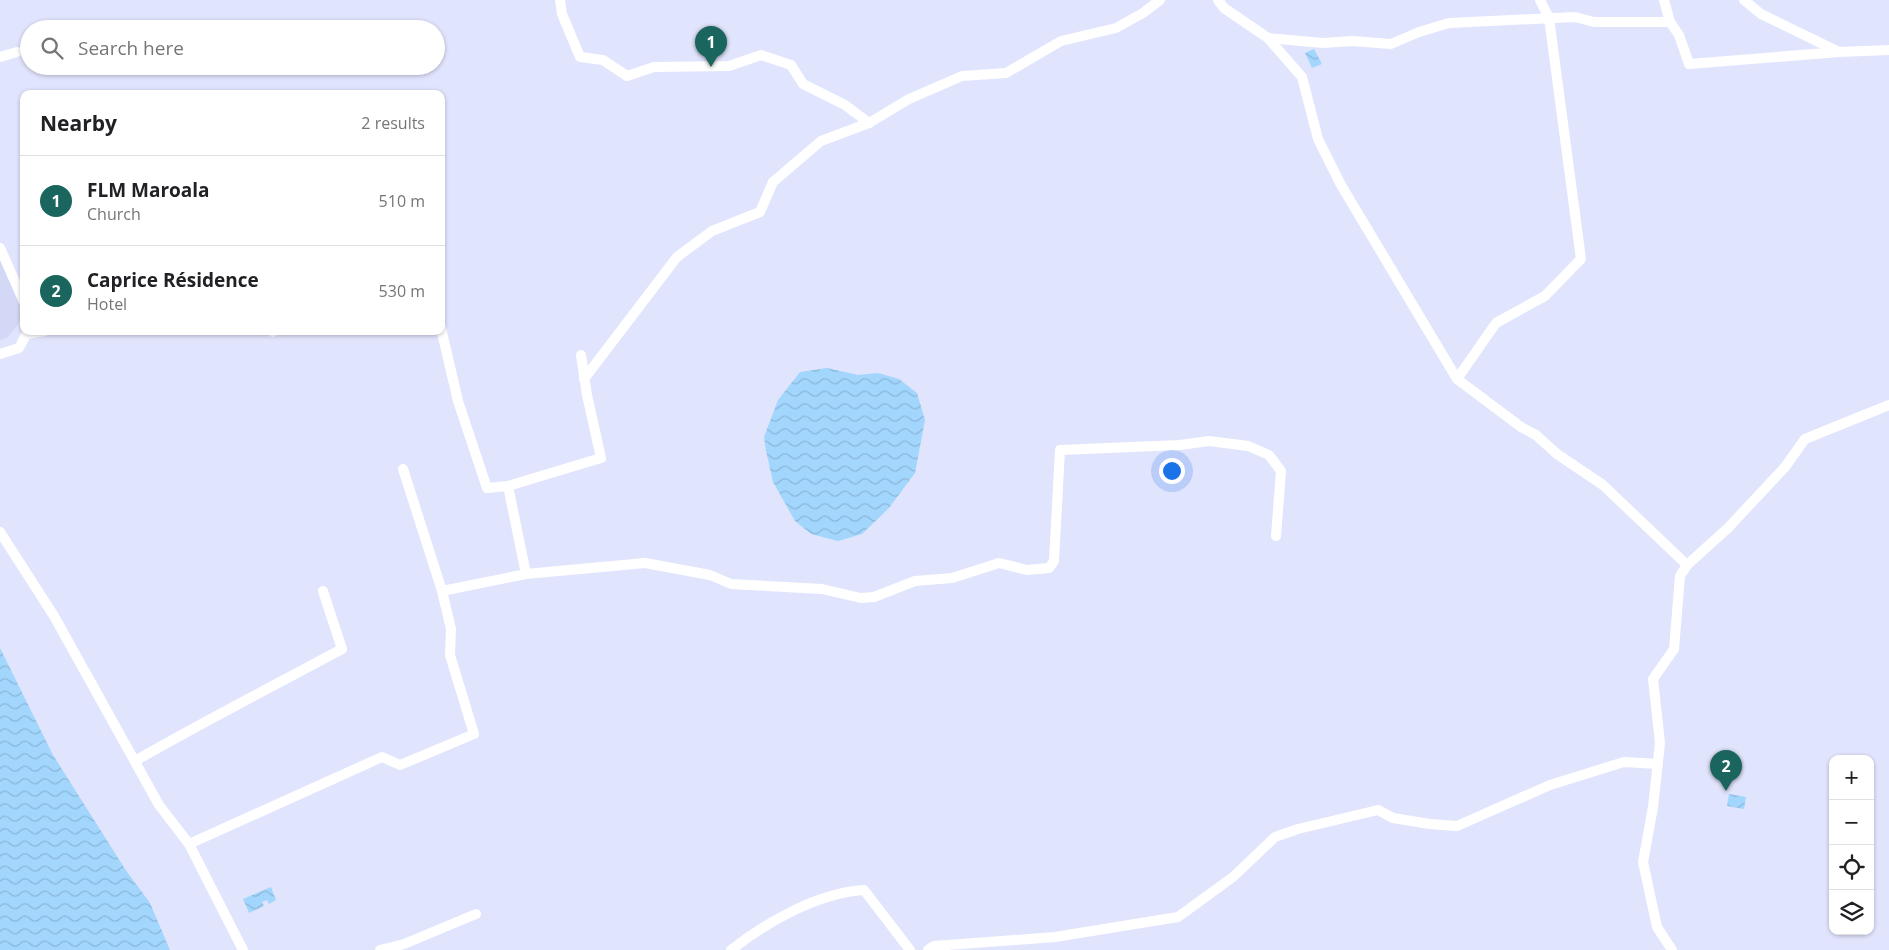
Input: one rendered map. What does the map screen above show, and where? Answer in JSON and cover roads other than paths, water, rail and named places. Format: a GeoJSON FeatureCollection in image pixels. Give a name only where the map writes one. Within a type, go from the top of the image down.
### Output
{"type":"FeatureCollection","features":[{"type":"Feature","properties":{"kind":"street"},"geometry":{"type":"LineString","coordinates":[[560,0],[562,14],[580,57],[603,60],[627,76],[654,67],[729,66],[761,55],[791,65],[803,84],[845,105],[870,123]]}},
{"type":"Feature","properties":{"kind":"street"},"geometry":{"type":"LineString","coordinates":[[584,379],[677,257],[712,231],[760,212],[773,182],[821,141],[870,123],[909,99],[962,76],[1006,73],[1061,40],[1116,28],[1143,13],[1160,0]]}},
{"type":"Feature","properties":{"kind":"street"},"geometry":{"type":"LineString","coordinates":[[1218,0],[1224,8],[1268,38],[1302,77],[1318,139],[1341,185],[1457,379],[1521,427],[1536,435],[1557,454],[1603,485],[1687,565]]}},
{"type":"Feature","properties":{"kind":"street"},"geometry":{"type":"LineString","coordinates":[[1457,379],[1496,323],[1545,296],[1581,259],[1549,18],[1540,0]]}},
{"type":"Feature","properties":{"kind":"street"},"geometry":{"type":"LineString","coordinates":[[1664,0],[1670,22],[1679,35],[1689,64],[1889,50]]}},
{"type":"Feature","properties":{"kind":"street"},"geometry":{"type":"LineString","coordinates":[[1744,0],[1761,14],[1839,52]]}},
{"type":"Feature","properties":{"kind":"street"},"geometry":{"type":"LineString","coordinates":[[1268,38],[1323,43],[1352,41],[1391,44],[1449,23],[1575,17],[1594,22],[1670,22]]}},
{"type":"Feature","properties":{"kind":"street"},"geometry":{"type":"LineString","coordinates":[[0,57],[17,52]]}},
{"type":"Feature","properties":{"kind":"street"},"geometry":{"type":"LineString","coordinates":[[0,248],[20,293]]}},
{"type":"Feature","properties":{"kind":"street"},"geometry":{"type":"LineString","coordinates":[[0,354],[19,348],[26,335]]}},
{"type":"Feature","properties":{"kind":"street"},"geometry":{"type":"LineString","coordinates":[[443,335],[458,401],[487,488],[508,486],[601,458],[584,379],[581,355]]}},
{"type":"Feature","properties":{"kind":"street"},"geometry":{"type":"LineString","coordinates":[[1672,950],[1657,927],[1644,862],[1660,742],[1653,679],[1674,649],[1680,576],[1687,565],[1728,528],[1785,467],[1805,439],[1889,405]]}},
{"type":"Feature","properties":{"kind":"street"},"geometry":{"type":"LineString","coordinates":[[442,591],[526,574],[644,564],[710,575],[731,584],[822,589],[861,598],[874,597],[915,581],[952,578],[999,563],[1027,570],[1049,568],[1054,561],[1060,450],[1180,445],[1209,441],[1248,446],[1269,455],[1281,471],[1276,536]]}},
{"type":"Feature","properties":{"kind":"street"},"geometry":{"type":"LineString","coordinates":[[189,844],[382,757],[400,765],[470,737],[474,731],[450,655],[451,629],[442,591],[403,469]]}},
{"type":"Feature","properties":{"kind":"street"},"geometry":{"type":"LineString","coordinates":[[508,486],[526,574]]}},
{"type":"Feature","properties":{"kind":"street"},"geometry":{"type":"LineString","coordinates":[[0,532],[54,616],[159,805],[189,844],[243,950]]}},
{"type":"Feature","properties":{"kind":"street"},"geometry":{"type":"LineString","coordinates":[[135,761],[194,726],[236,706],[342,649],[323,591]]}},
{"type":"Feature","properties":{"kind":"street"},"geometry":{"type":"LineString","coordinates":[[928,950],[934,946],[1055,937],[1178,917],[1233,877],[1275,837],[1298,829],[1378,810],[1393,818],[1457,826],[1550,785],[1624,762],[1658,764]]}},
{"type":"Feature","properties":{"kind":"street"},"geometry":{"type":"LineString","coordinates":[[731,950],[779,916],[851,891],[864,890],[910,950]]}},
{"type":"Feature","properties":{"kind":"street"},"geometry":{"type":"LineString","coordinates":[[380,950],[420,938],[476,914]]}},
{"type":"Feature","properties":{"kind":"water"},"geometry":{"type":"Polygon","coordinates":[[[1314,49],[1322,64],[1312,68],[1305,53],[1314,49]]]}},
{"type":"Feature","properties":{"kind":"water"},"geometry":{"type":"Polygon","coordinates":[[[827,368],[858,375],[878,373],[899,379],[917,393],[925,420],[915,473],[889,508],[862,534],[838,541],[811,534],[795,521],[773,482],[764,437],[778,400],[800,372],[827,368]]]}},
{"type":"Feature","properties":{"kind":"water"},"geometry":{"type":"Polygon","coordinates":[[[0,648],[53,755],[125,869],[150,903],[170,950],[0,950],[0,648]]]}},
{"type":"Feature","properties":{"kind":"water"},"geometry":{"type":"Polygon","coordinates":[[[1729,794],[1746,797],[1744,809],[1727,806],[1729,794]]]}},
{"type":"Feature","properties":{"kind":"water"},"geometry":{"type":"Polygon","coordinates":[[[271,887],[276,900],[269,904],[267,900],[262,902],[264,906],[249,913],[243,899],[271,887]]]}},
{"type":"Feature","properties":{"kind":"place","name":"FLM Maroala"},"geometry":{"type":"Point","coordinates":[711,67]}},
{"type":"Feature","properties":{"kind":"place","name":"Caprice Résidence"},"geometry":{"type":"Point","coordinates":[1726,791]}}]}
